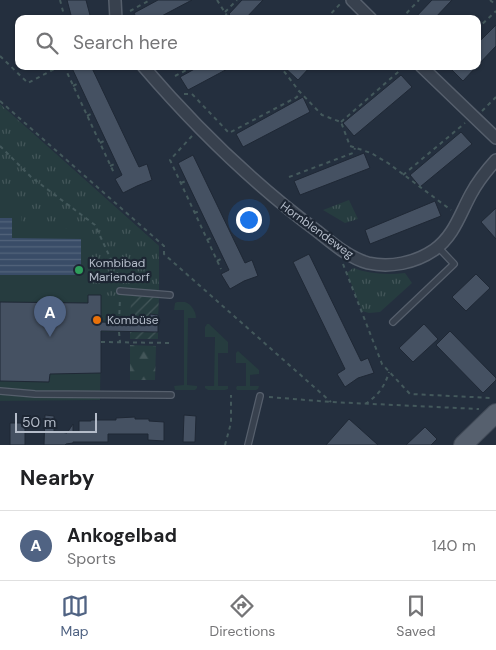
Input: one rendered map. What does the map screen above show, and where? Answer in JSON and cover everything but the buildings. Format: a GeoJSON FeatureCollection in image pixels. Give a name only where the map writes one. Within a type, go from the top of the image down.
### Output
{"type":"FeatureCollection","features":[{"type":"Feature","properties":{"kind":"main road"},"geometry":{"type":"LineString","coordinates":[[463,445],[490,407]]}},
{"type":"Feature","properties":{"kind":"street"},"geometry":{"type":"LineString","coordinates":[[115,0],[116,15]]}},
{"type":"Feature","properties":{"kind":"street"},"geometry":{"type":"LineString","coordinates":[[347,1],[366,15]]}},
{"type":"Feature","properties":{"kind":"street","name":"Hornblendeweg"},"geometry":{"type":"LineString","coordinates":[[147,70],[192,121],[240,168],[283,206],[346,253],[368,263],[392,265],[414,260],[438,247],[455,227],[470,194],[496,160]]}},
{"type":"Feature","properties":{"kind":"street"},"geometry":{"type":"LineString","coordinates":[[425,70],[496,138]]}},
{"type":"Feature","properties":{"kind":"lane"},"geometry":{"type":"LineString","coordinates":[[393,322],[454,264],[438,247]]}},
{"type":"Feature","properties":{"kind":"lane"},"geometry":{"type":"LineString","coordinates":[[120,291],[170,294]]}},
{"type":"Feature","properties":{"kind":"lane"},"geometry":{"type":"LineString","coordinates":[[0,391],[35,394],[171,395]]}},
{"type":"Feature","properties":{"kind":"lane"},"geometry":{"type":"LineString","coordinates":[[248,445],[260,396]]}},
{"type":"Feature","properties":{"kind":"path"},"geometry":{"type":"LineString","coordinates":[[60,0],[64,15]]}},
{"type":"Feature","properties":{"kind":"path"},"geometry":{"type":"LineString","coordinates":[[130,11],[150,0]]}},
{"type":"Feature","properties":{"kind":"path"},"geometry":{"type":"LineString","coordinates":[[217,0],[227,15]]}},
{"type":"Feature","properties":{"kind":"path"},"geometry":{"type":"LineString","coordinates":[[225,12],[237,0]]}},
{"type":"Feature","properties":{"kind":"path"},"geometry":{"type":"LineString","coordinates":[[405,15],[419,0]]}},
{"type":"Feature","properties":{"kind":"path"},"geometry":{"type":"LineString","coordinates":[[490,0],[496,5]]}},
{"type":"Feature","properties":{"kind":"path"},"geometry":{"type":"LineString","coordinates":[[331,15],[347,1]]}},
{"type":"Feature","properties":{"kind":"path"},"geometry":{"type":"LineString","coordinates":[[481,26],[496,11]]}},
{"type":"Feature","properties":{"kind":"path"},"geometry":{"type":"LineString","coordinates":[[0,56],[28,83],[52,70]]}},
{"type":"Feature","properties":{"kind":"path"},"geometry":{"type":"LineString","coordinates":[[66,70],[114,173]]}},
{"type":"Feature","properties":{"kind":"path"},"geometry":{"type":"LineString","coordinates":[[175,76],[186,70]]}},
{"type":"Feature","properties":{"kind":"path"},"geometry":{"type":"LineString","coordinates":[[283,70],[299,92],[322,114],[341,122],[350,146],[371,153],[388,163],[454,213]]}},
{"type":"Feature","properties":{"kind":"path"},"geometry":{"type":"LineString","coordinates":[[341,122],[400,70]]}},
{"type":"Feature","properties":{"kind":"path"},"geometry":{"type":"LineString","coordinates":[[73,86],[79,83]]}},
{"type":"Feature","properties":{"kind":"path"},"geometry":{"type":"LineString","coordinates":[[177,95],[192,94],[229,133],[297,97],[299,92]]}},
{"type":"Feature","properties":{"kind":"path"},"geometry":{"type":"LineString","coordinates":[[480,112],[496,96]]}},
{"type":"Feature","properties":{"kind":"path"},"geometry":{"type":"LineString","coordinates":[[0,101],[164,246],[164,254],[331,402]]}},
{"type":"Feature","properties":{"kind":"path"},"geometry":{"type":"LineString","coordinates":[[87,116],[93,114]]}},
{"type":"Feature","properties":{"kind":"path"},"geometry":{"type":"LineString","coordinates":[[403,175],[467,121]]}},
{"type":"Feature","properties":{"kind":"path"},"geometry":{"type":"LineString","coordinates":[[193,135],[170,160],[221,269]]}},
{"type":"Feature","properties":{"kind":"path"},"geometry":{"type":"LineString","coordinates":[[100,143],[106,140]]}},
{"type":"Feature","properties":{"kind":"path"},"geometry":{"type":"LineString","coordinates":[[0,146],[31,177],[95,225],[120,279],[119,322]]}},
{"type":"Feature","properties":{"kind":"path"},"geometry":{"type":"LineString","coordinates":[[289,178],[353,152],[355,148]]}},
{"type":"Feature","properties":{"kind":"path"},"geometry":{"type":"LineString","coordinates":[[110,166],[117,163]]}},
{"type":"Feature","properties":{"kind":"path"},"geometry":{"type":"LineString","coordinates":[[181,183],[186,181]]}},
{"type":"Feature","properties":{"kind":"path"},"geometry":{"type":"LineString","coordinates":[[194,213],[200,210]]}},
{"type":"Feature","properties":{"kind":"path"},"geometry":{"type":"LineString","coordinates":[[207,240],[213,237]]}},
{"type":"Feature","properties":{"kind":"path"},"geometry":{"type":"LineString","coordinates":[[217,261],[223,258]]}},
{"type":"Feature","properties":{"kind":"path"},"geometry":{"type":"LineString","coordinates":[[342,260],[382,364],[410,394],[490,407]]}},
{"type":"Feature","properties":{"kind":"path"},"geometry":{"type":"LineString","coordinates":[[119,332],[120,342]]}},
{"type":"Feature","properties":{"kind":"path"},"geometry":{"type":"LineString","coordinates":[[101,342],[170,343]]}},
{"type":"Feature","properties":{"kind":"path"},"geometry":{"type":"LineString","coordinates":[[364,404],[373,399],[381,390],[389,372]]}},
{"type":"Feature","properties":{"kind":"path"},"geometry":{"type":"LineString","coordinates":[[225,445],[231,423],[231,395]]}},
{"type":"Feature","properties":{"kind":"path"},"geometry":{"type":"LineString","coordinates":[[260,396],[364,404],[490,407]]}},
{"type":"Feature","properties":{"kind":"green space","name":"Kombibad Mariendorf"},"geometry":{"type":"Polygon","coordinates":[[[0,104],[159,246],[158,339],[130,339],[130,332],[101,332],[100,400],[0,401],[0,104]]]}},
{"type":"Feature","properties":{"kind":"green space"},"geometry":{"type":"Polygon","coordinates":[[[0,104],[159,246],[159,297],[88,295],[91,229],[22,227],[21,201],[0,201],[0,104]]]}},
{"type":"Feature","properties":{"kind":"green space"},"geometry":{"type":"Polygon","coordinates":[[[349,200],[358,219],[345,223],[323,210],[349,200]]]}},
{"type":"Feature","properties":{"kind":"green space"},"geometry":{"type":"Polygon","coordinates":[[[353,268],[378,274],[405,273],[412,283],[380,312],[369,313],[362,311],[347,273],[353,268]]]}},
{"type":"Feature","properties":{"kind":"green space"},"geometry":{"type":"Polygon","coordinates":[[[131,296],[159,297],[158,315],[150,314],[150,318],[138,318],[138,331],[158,332],[158,339],[130,339],[131,296]]]}},
{"type":"Feature","properties":{"kind":"green space"},"geometry":{"type":"Polygon","coordinates":[[[175,303],[189,304],[196,315],[196,318],[188,318],[187,385],[197,386],[195,390],[175,390],[174,386],[184,385],[184,310],[174,310],[175,303]]]}},
{"type":"Feature","properties":{"kind":"green space"},"geometry":{"type":"Polygon","coordinates":[[[207,324],[228,342],[228,353],[218,353],[218,386],[228,386],[228,389],[225,390],[208,390],[205,388],[205,386],[214,386],[215,337],[205,337],[205,327],[207,324]]]}},
{"type":"Feature","properties":{"kind":"green space"},"geometry":{"type":"Polygon","coordinates":[[[130,345],[156,346],[155,380],[130,380],[130,345]]]}},
{"type":"Feature","properties":{"kind":"green space"},"geometry":{"type":"Polygon","coordinates":[[[238,351],[259,370],[259,374],[250,375],[250,386],[259,386],[256,390],[237,390],[236,388],[237,386],[246,386],[246,363],[236,363],[236,353],[238,351]]]}},
{"type":"Feature","properties":{"kind":"water"},"geometry":{"type":"Polygon","coordinates":[[[0,218],[12,218],[12,238],[81,239],[81,275],[0,275],[0,218]]]}},
{"type":"Feature","properties":{"kind":"place","name":"Kombibad Mariendorf"},"geometry":{"type":"Point","coordinates":[79,270]}},
{"type":"Feature","properties":{"kind":"place","name":"Kombüse"},"geometry":{"type":"Point","coordinates":[97,320]}},
{"type":"Feature","properties":{"kind":"place","name":"Ankogelbad"},"geometry":{"type":"Point","coordinates":[50,337]}}]}
